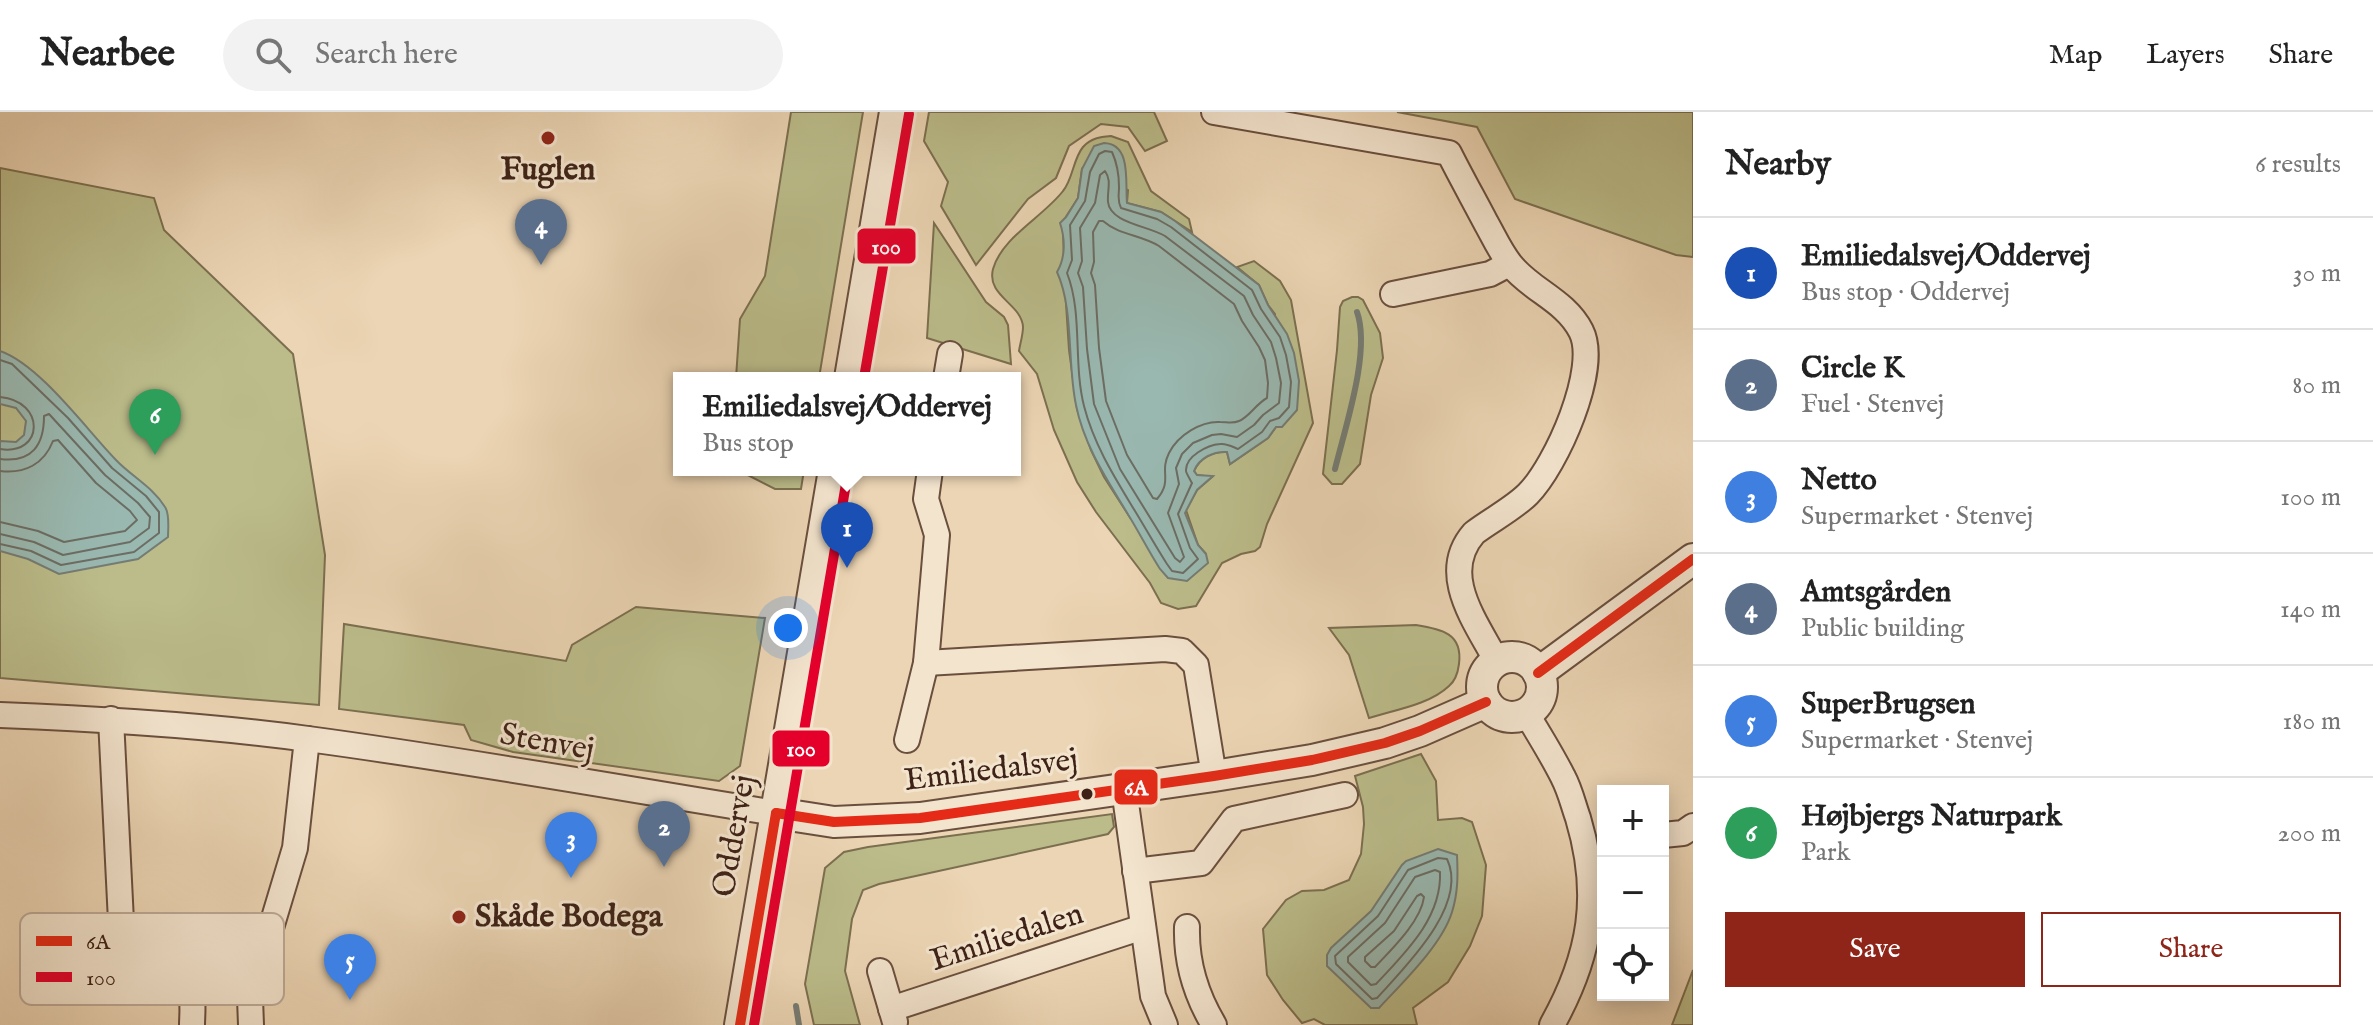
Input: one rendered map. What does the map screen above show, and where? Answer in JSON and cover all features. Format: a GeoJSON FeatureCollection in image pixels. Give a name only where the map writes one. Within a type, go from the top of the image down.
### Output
{"type":"FeatureCollection","features":[{"type":"Feature","properties":{"kind":"street"},"geometry":{"type":"LineString","coordinates":[[851,372],[895,112]]}},
{"type":"Feature","properties":{"kind":"street"},"geometry":{"type":"LineString","coordinates":[[1214,112],[1449,153],[1509,264],[1526,282],[1552,297],[1571,314],[1583,335],[1587,358],[1584,381],[1559,450],[1528,494],[1474,533],[1458,558],[1458,578],[1464,597],[1497,662]]}},
{"type":"Feature","properties":{"kind":"street"},"geometry":{"type":"LineString","coordinates":[[1393,294],[1490,274],[1509,264]]}},
{"type":"Feature","properties":{"kind":"street","name":"Oddervej"},"geometry":{"type":"LineString","coordinates":[[740,1025],[833,476]]}},
{"type":"Feature","properties":{"kind":"street","name":"Emiliedalsvej"},"geometry":{"type":"LineString","coordinates":[[907,740],[926,663],[937,535],[926,499],[929,476]]}},
{"type":"Feature","properties":{"kind":"street"},"geometry":{"type":"LineString","coordinates":[[1538,673],[1693,559]]}},
{"type":"Feature","properties":{"kind":"street"},"geometry":{"type":"LineString","coordinates":[[926,663],[1165,649],[1182,651],[1196,665],[1214,776]]}},
{"type":"Feature","properties":{"kind":"street"},"geometry":{"type":"LineString","coordinates":[[1505,658],[1524,660],[1538,673],[1541,682],[1539,700],[1526,713],[1508,717],[1499,715],[1486,702],[1482,684],[1484,675],[1497,662],[1505,658]]}},
{"type":"Feature","properties":{"kind":"street","name":"Emiliedalsvej"},"geometry":{"type":"LineString","coordinates":[[776,813],[834,822],[920,818],[1214,776],[1312,760],[1385,743],[1486,702]]}},
{"type":"Feature","properties":{"kind":"street"},"geometry":{"type":"LineString","coordinates":[[1526,713],[1592,825],[1590,912],[1585,946],[1575,977],[1552,1025]]}},
{"type":"Feature","properties":{"kind":"street","name":"Stenvej"},"geometry":{"type":"LineString","coordinates":[[0,715],[111,719],[307,739],[456,760],[776,813]]}},
{"type":"Feature","properties":{"kind":"street"},"geometry":{"type":"LineString","coordinates":[[111,719],[122,913]]}},
{"type":"Feature","properties":{"kind":"street"},"geometry":{"type":"LineString","coordinates":[[276,913],[295,848],[307,739]]}},
{"type":"Feature","properties":{"kind":"street"},"geometry":{"type":"LineString","coordinates":[[1124,789],[1153,996],[1165,1025]]}},
{"type":"Feature","properties":{"kind":"street"},"geometry":{"type":"LineString","coordinates":[[1135,871],[1201,863],[1234,819],[1345,795]]}},
{"type":"Feature","properties":{"kind":"street"},"geometry":{"type":"LineString","coordinates":[[1669,834],[1683,833],[1693,826]]}},
{"type":"Feature","properties":{"kind":"street","name":"Emiliedalen"},"geometry":{"type":"LineString","coordinates":[[880,971],[893,1017],[1143,927]]}},
{"type":"Feature","properties":{"kind":"street"},"geometry":{"type":"LineString","coordinates":[[1187,927],[1186,946],[1194,983],[1214,1025]]}},
{"type":"Feature","properties":{"kind":"street"},"geometry":{"type":"LineString","coordinates":[[250,1005],[251,1025]]}},
{"type":"Feature","properties":{"kind":"green space"},"geometry":{"type":"Polygon","coordinates":[[[791,112],[863,112],[820,372],[736,372],[740,319],[765,276],[791,112]]]}},
{"type":"Feature","properties":{"kind":"green space"},"geometry":{"type":"Polygon","coordinates":[[[929,112],[1154,112],[1167,141],[1145,151],[1128,127],[1101,124],[1069,146],[1056,178],[1028,199],[976,265],[941,206],[948,182],[924,141],[929,112]]]}},
{"type":"Feature","properties":{"kind":"green space"},"geometry":{"type":"Polygon","coordinates":[[[1397,112],[1693,112],[1693,257],[1676,255],[1515,199],[1477,127],[1397,112]]]}},
{"type":"Feature","properties":{"kind":"green space"},"geometry":{"type":"Polygon","coordinates":[[[1111,136],[1128,142],[1151,191],[1189,219],[1192,232],[1161,212],[1127,203],[1128,190],[1082,169],[1078,198],[1066,217],[1064,260],[1058,272],[1065,288],[1077,409],[1104,477],[1131,519],[1206,554],[1198,545],[1186,510],[1197,490],[1212,477],[1197,475],[1194,471],[1203,459],[1217,453],[1227,452],[1230,464],[1268,438],[1276,427],[1275,314],[1259,285],[1237,267],[1254,261],[1280,281],[1291,300],[1313,423],[1267,524],[1260,547],[1222,563],[1196,606],[1178,609],[1161,603],[1077,482],[1054,430],[1037,374],[1019,351],[1023,330],[1021,319],[999,293],[992,278],[993,269],[1005,247],[1063,191],[1083,147],[1092,140],[1111,136]]]}},
{"type":"Feature","properties":{"kind":"green space"},"geometry":{"type":"Polygon","coordinates":[[[0,168],[154,198],[164,230],[293,354],[325,555],[319,705],[0,678],[0,168]]]}},
{"type":"Feature","properties":{"kind":"green space"},"geometry":{"type":"Polygon","coordinates":[[[934,223],[986,302],[1004,317],[1008,325],[1011,364],[927,338],[934,223]]]}},
{"type":"Feature","properties":{"kind":"green space"},"geometry":{"type":"Polygon","coordinates":[[[1352,297],[1363,300],[1380,333],[1383,358],[1371,395],[1360,464],[1342,484],[1332,484],[1323,474],[1340,307],[1343,301],[1352,297]]]}},
{"type":"Feature","properties":{"kind":"green space"},"geometry":{"type":"Polygon","coordinates":[[[750,476],[803,476],[801,489],[775,489],[750,476]]]}},
{"type":"Feature","properties":{"kind":"green space"},"geometry":{"type":"Polygon","coordinates":[[[636,607],[765,618],[740,766],[719,781],[513,752],[471,740],[464,725],[339,709],[344,624],[566,661],[572,645],[636,607]]]}},
{"type":"Feature","properties":{"kind":"green space"},"geometry":{"type":"Polygon","coordinates":[[[1416,625],[1434,628],[1454,639],[1459,654],[1455,679],[1432,698],[1369,718],[1349,655],[1329,628],[1416,625]]]}},
{"type":"Feature","properties":{"kind":"green space"},"geometry":{"type":"Polygon","coordinates":[[[1421,754],[1436,781],[1438,820],[1462,818],[1472,822],[1486,865],[1482,916],[1470,946],[1448,982],[1413,1008],[1417,1025],[1325,1025],[1314,1019],[1302,1023],[1267,975],[1263,929],[1286,900],[1302,891],[1324,890],[1349,880],[1361,854],[1364,824],[1355,776],[1421,754]]]}},
{"type":"Feature","properties":{"kind":"green space"},"geometry":{"type":"Polygon","coordinates":[[[1112,814],[1114,827],[1108,834],[863,890],[852,919],[845,971],[860,1025],[814,1025],[805,984],[825,868],[844,852],[1112,814]]]}},
{"type":"Feature","properties":{"kind":"green space"},"geometry":{"type":"Polygon","coordinates":[[[1693,970],[1693,1025],[1672,1025],[1693,970]]]}},
{"type":"Feature","properties":{"kind":"water"},"geometry":{"type":"Polygon","coordinates":[[[1104,143],[1113,145],[1123,157],[1127,203],[1161,212],[1259,285],[1287,334],[1294,353],[1299,381],[1297,410],[1282,427],[1276,427],[1268,438],[1230,464],[1227,452],[1208,456],[1196,466],[1194,471],[1197,475],[1213,476],[1197,490],[1185,513],[1208,563],[1187,581],[1168,578],[1160,569],[1098,463],[1076,405],[1066,302],[1057,272],[1064,248],[1060,223],[1078,198],[1082,169],[1094,146],[1104,143]]]}},
{"type":"Feature","properties":{"kind":"water"},"geometry":{"type":"Polygon","coordinates":[[[0,351],[15,358],[46,383],[116,460],[154,493],[167,510],[168,537],[138,559],[59,574],[28,559],[0,551],[0,441],[16,442],[24,435],[26,421],[16,408],[0,404],[0,351]]]}},
{"type":"Feature","properties":{"kind":"water"},"geometry":{"type":"Polygon","coordinates":[[[1438,849],[1457,855],[1456,891],[1447,925],[1410,975],[1379,1008],[1371,1008],[1327,966],[1327,955],[1371,911],[1406,861],[1438,849]]]}},
{"type":"Feature","properties":{"kind":"waterway"},"geometry":{"type":"LineString","coordinates":[[1335,469],[1359,368],[1361,347],[1357,312]]}},
{"type":"Feature","properties":{"kind":"waterway"},"geometry":{"type":"LineString","coordinates":[[796,1006],[799,1025]]}},
{"type":"Feature","properties":{"kind":"transit line","name":"100"},"geometry":{"type":"LineString","coordinates":[[865,372],[909,114]]}},
{"type":"Feature","properties":{"kind":"transit line","name":"100"},"geometry":{"type":"LineString","coordinates":[[754,1025],[847,476]]}},
{"type":"Feature","properties":{"kind":"transit line","name":"6A"},"geometry":{"type":"LineString","coordinates":[[1538,673],[1693,559]]}},
{"type":"Feature","properties":{"kind":"transit line","name":"6A"},"geometry":{"type":"LineString","coordinates":[[776,813],[834,822],[920,818],[1214,776],[1312,760],[1385,743],[1486,702]]}},
{"type":"Feature","properties":{"kind":"transit line","name":"6A"},"geometry":{"type":"LineString","coordinates":[[740,1025],[776,813]]}},
{"type":"Feature","properties":{"kind":"place","name":"Fuglen"},"geometry":{"type":"Point","coordinates":[548,138]}},
{"type":"Feature","properties":{"kind":"place","name":"Amtsgården"},"geometry":{"type":"Point","coordinates":[541,265]}},
{"type":"Feature","properties":{"kind":"place","name":"Højbjergs Naturpark"},"geometry":{"type":"Point","coordinates":[155,455]}},
{"type":"Feature","properties":{"kind":"place","name":"Emiliedalsvej/Oddervej"},"geometry":{"type":"Point","coordinates":[847,568]}},
{"type":"Feature","properties":{"kind":"place","name":"Circle K"},"geometry":{"type":"Point","coordinates":[664,867]}},
{"type":"Feature","properties":{"kind":"place","name":"Netto"},"geometry":{"type":"Point","coordinates":[571,878]}},
{"type":"Feature","properties":{"kind":"place","name":"Skåde Bodega"},"geometry":{"type":"Point","coordinates":[459,917]}},
{"type":"Feature","properties":{"kind":"place","name":"SuperBrugsen"},"geometry":{"type":"Point","coordinates":[350,1000]}}]}
